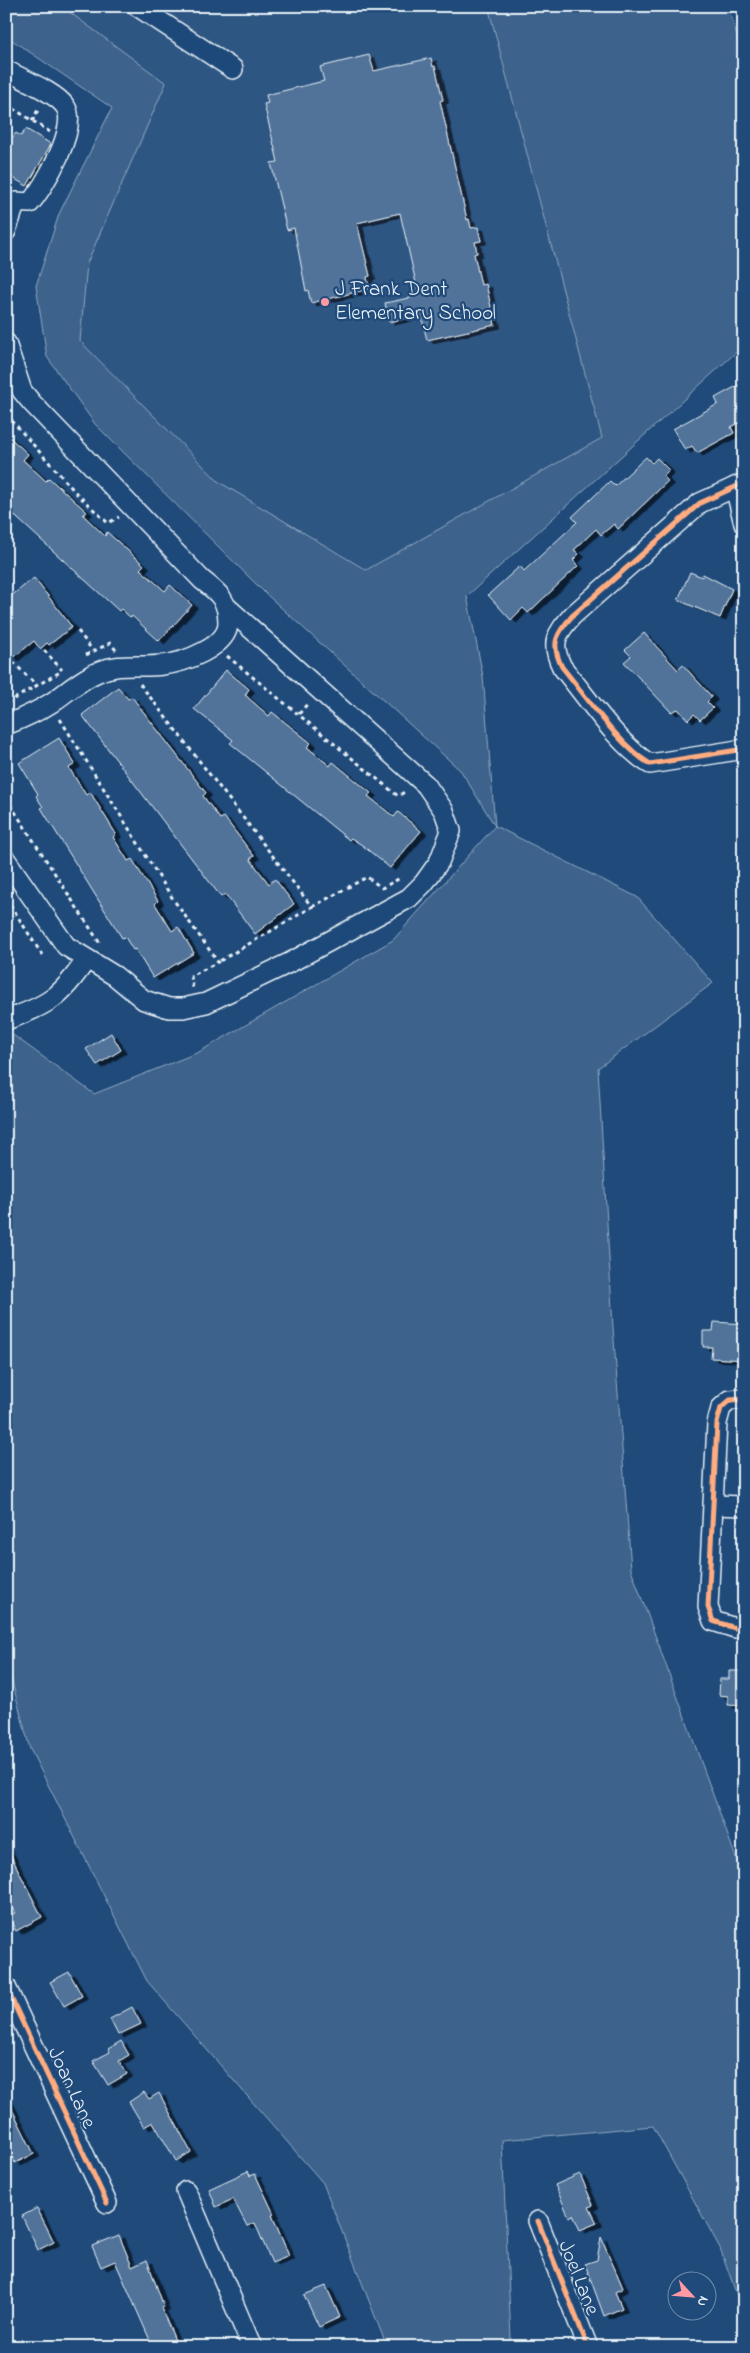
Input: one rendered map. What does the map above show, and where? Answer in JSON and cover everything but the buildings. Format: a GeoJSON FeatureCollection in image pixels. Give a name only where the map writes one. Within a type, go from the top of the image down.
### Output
{"type":"FeatureCollection","features":[{"type":"Feature","properties":{"kind":"street"},"geometry":{"type":"LineString","coordinates":[[137,6],[233,69]]}},
{"type":"Feature","properties":{"kind":"street"},"geometry":{"type":"LineString","coordinates":[[6,70],[55,97],[66,107],[70,122],[65,141],[40,193],[30,203],[16,202],[6,231]]}},
{"type":"Feature","properties":{"kind":"street"},"geometry":{"type":"LineString","coordinates":[[6,343],[22,391],[32,403],[196,574],[218,593],[228,608],[426,785],[436,796],[448,820],[451,831],[434,871],[409,898],[291,962],[206,1003],[183,1008],[156,1006],[144,1000],[115,976],[66,946],[6,860]]}},
{"type":"Feature","properties":{"kind":"street"},"geometry":{"type":"LineString","coordinates":[[744,524],[739,485],[700,503],[572,615],[560,630],[554,643],[557,657],[562,667],[627,744],[639,757],[650,764],[744,749]]}},
{"type":"Feature","properties":{"kind":"street"},"geometry":{"type":"LineString","coordinates":[[6,725],[49,704],[100,671],[119,666],[173,664],[205,651],[219,642],[228,628],[228,608]]}},
{"type":"Feature","properties":{"kind":"street"},"geometry":{"type":"LineString","coordinates":[[6,1020],[40,1008],[69,986],[86,960]]}},
{"type":"Feature","properties":{"kind":"street"},"geometry":{"type":"LineString","coordinates":[[744,1399],[730,1400],[721,1408],[717,1423],[708,1607],[713,1620],[735,1628],[744,1628]]}},
{"type":"Feature","properties":{"kind":"street"},"geometry":{"type":"LineString","coordinates":[[713,1505],[744,1506]]}},
{"type":"Feature","properties":{"kind":"street","name":"Joan Lane"},"geometry":{"type":"LineString","coordinates":[[6,1987],[107,2203]]}},
{"type":"Feature","properties":{"kind":"street"},"geometry":{"type":"LineString","coordinates":[[186,2191],[252,2347]]}},
{"type":"Feature","properties":{"kind":"street","name":"Joel Lane"},"geometry":{"type":"LineString","coordinates":[[538,2221],[588,2347]]}},
{"type":"Feature","properties":{"kind":"path"},"geometry":{"type":"LineString","coordinates":[[6,104],[54,136]]}},
{"type":"Feature","properties":{"kind":"path"},"geometry":{"type":"LineString","coordinates":[[6,414],[77,494],[108,523],[125,514]]}},
{"type":"Feature","properties":{"kind":"path"},"geometry":{"type":"LineString","coordinates":[[78,631],[93,651]]}},
{"type":"Feature","properties":{"kind":"path"},"geometry":{"type":"LineString","coordinates":[[84,657],[110,643],[121,656]]}},
{"type":"Feature","properties":{"kind":"path"},"geometry":{"type":"LineString","coordinates":[[44,650],[62,670]]}},
{"type":"Feature","properties":{"kind":"path"},"geometry":{"type":"LineString","coordinates":[[219,656],[225,654],[398,796],[412,787]]}},
{"type":"Feature","properties":{"kind":"path"},"geometry":{"type":"LineString","coordinates":[[6,666],[13,662],[37,686]]}},
{"type":"Feature","properties":{"kind":"path"},"geometry":{"type":"LineString","coordinates":[[6,703],[71,665]]}},
{"type":"Feature","properties":{"kind":"path"},"geometry":{"type":"LineString","coordinates":[[138,682],[312,907]]}},
{"type":"Feature","properties":{"kind":"path"},"geometry":{"type":"LineString","coordinates":[[52,719],[58,716],[174,899],[218,962]]}},
{"type":"Feature","properties":{"kind":"path"},"geometry":{"type":"LineString","coordinates":[[6,798],[107,953]]}},
{"type":"Feature","properties":{"kind":"path"},"geometry":{"type":"LineString","coordinates":[[194,994],[191,976],[312,907],[367,877],[382,888],[403,876]]}},
{"type":"Feature","properties":{"kind":"path"},"geometry":{"type":"LineString","coordinates":[[6,898],[44,958]]}},
{"type":"Feature","properties":{"kind":"shaded area"},"geometry":{"type":"Polygon","coordinates":[[[10,6],[61,6],[166,83],[87,263],[80,341],[219,482],[366,570],[602,438],[488,6],[728,6],[744,60],[744,345],[467,596],[483,676],[495,826],[461,771],[265,593],[95,424],[47,357],[36,286],[59,214],[112,108],[6,36],[6,11],[10,6]]]}},
{"type":"Feature","properties":{"kind":"shaded area","name":"J Frank Dent Elementary School"},"geometry":{"type":"Polygon","coordinates":[[[61,6],[488,6],[602,438],[366,570],[219,482],[80,341],[87,263],[166,83],[61,6]]]}},
{"type":"Feature","properties":{"kind":"shaded area"},"geometry":{"type":"Polygon","coordinates":[[[495,826],[637,897],[713,983],[598,1068],[613,1327],[631,1569],[744,1880],[744,2315],[720,2248],[653,2126],[502,2140],[511,2339],[497,2347],[387,2347],[323,2183],[147,1981],[30,1749],[6,1659],[6,1035],[13,1035],[94,1094],[199,1052],[393,940],[495,826]]]}},
{"type":"Feature","properties":{"kind":"cycle path"},"geometry":{"type":"LineString","coordinates":[[744,483],[700,503],[573,615],[559,633],[556,645],[558,659],[562,667],[592,706],[615,733],[638,756],[650,764],[744,749]]}},
{"type":"Feature","properties":{"kind":"cycle path"},"geometry":{"type":"LineString","coordinates":[[744,1399],[730,1400],[721,1408],[717,1423],[708,1607],[713,1621],[735,1628],[744,1628]]}},
{"type":"Feature","properties":{"kind":"cycle path"},"geometry":{"type":"LineString","coordinates":[[6,1987],[107,2203]]}},
{"type":"Feature","properties":{"kind":"cycle path"},"geometry":{"type":"LineString","coordinates":[[538,2221],[588,2347]]}},
{"type":"Feature","properties":{"kind":"place","name":"J Frank Dent Elementary School"},"geometry":{"type":"Point","coordinates":[325,302]}}]}
